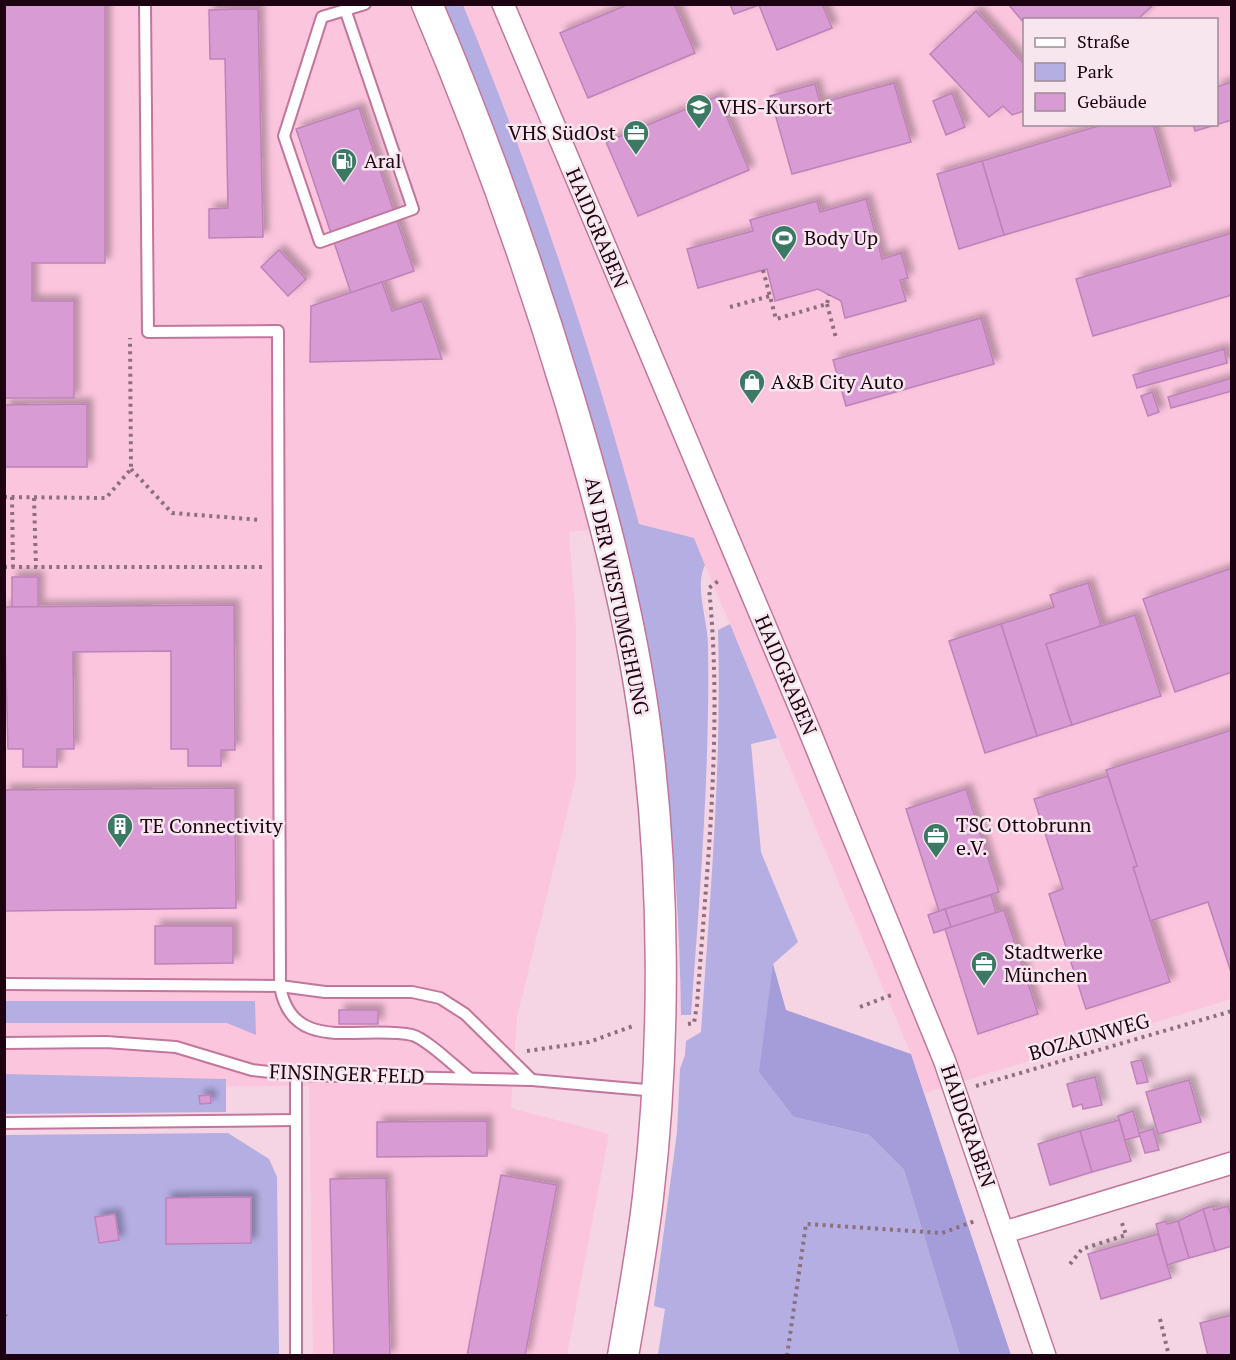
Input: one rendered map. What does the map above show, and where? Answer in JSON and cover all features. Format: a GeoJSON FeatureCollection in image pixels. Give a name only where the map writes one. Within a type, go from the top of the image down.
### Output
{"type":"FeatureCollection","features":[{"type":"Feature","properties":{"kind":"main road","name":"AN DER WESTUMGEHUNG"},"geometry":{"type":"LineString","coordinates":[[427,4],[489,162],[541,307],[604,522],[629,634],[645,724],[654,818],[659,938],[657,1091],[647,1207],[623,1356]]}},
{"type":"Feature","properties":{"kind":"street","name":"HAIDGRABEN"},"geometry":{"type":"LineString","coordinates":[[503,4],[915,986],[956,1092],[1002,1222],[1045,1356]]}},
{"type":"Feature","properties":{"kind":"street"},"geometry":{"type":"LineString","coordinates":[[1002,1222],[1114,1199],[1232,1163]]}},
{"type":"Feature","properties":{"kind":"lane"},"geometry":{"type":"LineString","coordinates":[[145,4],[148,332],[278,331],[280,986],[283,1006],[295,1019],[315,1031],[414,1036],[468,1077]]}},
{"type":"Feature","properties":{"kind":"lane"},"geometry":{"type":"LineString","coordinates":[[346,12],[413,209],[320,242],[284,136],[322,17],[346,12],[366,4]]}},
{"type":"Feature","properties":{"kind":"lane"},"geometry":{"type":"LineString","coordinates":[[4,984],[280,986],[325,992],[412,992],[440,998],[465,1014],[532,1080]]}},
{"type":"Feature","properties":{"kind":"lane","name":"FINSINGER FELD"},"geometry":{"type":"LineString","coordinates":[[4,1043],[106,1042],[176,1047],[252,1070],[296,1075],[468,1077],[657,1091]]}},
{"type":"Feature","properties":{"kind":"lane"},"geometry":{"type":"LineString","coordinates":[[296,1075],[296,1356]]}},
{"type":"Feature","properties":{"kind":"lane"},"geometry":{"type":"LineString","coordinates":[[4,1122],[296,1120]]}},
{"type":"Feature","properties":{"kind":"path"},"geometry":{"type":"LineString","coordinates":[[763,270],[776,319],[827,304]]}},
{"type":"Feature","properties":{"kind":"path"},"geometry":{"type":"LineString","coordinates":[[830,295],[827,304],[836,338]]}},
{"type":"Feature","properties":{"kind":"path"},"geometry":{"type":"LineString","coordinates":[[730,307],[770,296]]}},
{"type":"Feature","properties":{"kind":"path"},"geometry":{"type":"LineString","coordinates":[[4,497],[106,498],[131,469],[130,337],[148,332]]}},
{"type":"Feature","properties":{"kind":"path"},"geometry":{"type":"LineString","coordinates":[[131,469],[172,513],[279,521]]}},
{"type":"Feature","properties":{"kind":"path"},"geometry":{"type":"LineString","coordinates":[[12,497],[13,567]]}},
{"type":"Feature","properties":{"kind":"path"},"geometry":{"type":"LineString","coordinates":[[34,498],[36,567]]}},
{"type":"Feature","properties":{"kind":"path"},"geometry":{"type":"LineString","coordinates":[[4,567],[279,567]]}},
{"type":"Feature","properties":{"kind":"path"},"geometry":{"type":"LineString","coordinates":[[694,1023],[711,816],[716,683],[709,588]]}},
{"type":"Feature","properties":{"kind":"path"},"geometry":{"type":"LineString","coordinates":[[860,1007],[915,986]]}},
{"type":"Feature","properties":{"kind":"path","name":"BOZAUNWEG"},"geometry":{"type":"LineString","coordinates":[[956,1092],[1232,1011]]}},
{"type":"Feature","properties":{"kind":"path"},"geometry":{"type":"LineString","coordinates":[[519,1067],[526,1051],[589,1042],[637,1025]]}},
{"type":"Feature","properties":{"kind":"path"},"geometry":{"type":"LineString","coordinates":[[1070,1264],[1082,1249],[1126,1235],[1114,1199]]}},
{"type":"Feature","properties":{"kind":"path"},"geometry":{"type":"LineString","coordinates":[[787,1356],[806,1224],[942,1233],[1002,1222]]}},
{"type":"Feature","properties":{"kind":"path"},"geometry":{"type":"LineString","coordinates":[[1160,1319],[1169,1356]]}},
{"type":"Feature","properties":{"kind":"shaded area"},"geometry":{"type":"Polygon","coordinates":[[[4,5],[1231,5],[1231,999],[925,1093],[911,1054],[694,539],[639,524],[569,532],[576,623],[576,777],[517,1017],[511,1108],[609,1134],[567,1355],[313,1355],[309,1086],[5,1088],[4,5]]]}},
{"type":"Feature","properties":{"kind":"shaded area"},"geometry":{"type":"Polygon","coordinates":[[[773,964],[786,1010],[911,1054],[1011,1355],[960,1355],[904,1170],[869,1135],[794,1117],[759,1072],[773,964]]]}},
{"type":"Feature","properties":{"kind":"green space"},"geometry":{"type":"Polygon","coordinates":[[[443,5],[463,5],[513,132],[581,327],[639,524],[694,538],[705,565],[701,593],[708,645],[707,738],[704,830],[691,1015],[681,1015],[674,867],[659,720],[443,5]]]}},
{"type":"Feature","properties":{"kind":"green space"},"geometry":{"type":"Polygon","coordinates":[[[730,624],[777,738],[751,744],[761,852],[798,942],[773,964],[794,1117],[869,1135],[904,1170],[960,1355],[658,1355],[665,1309],[654,1306],[677,1132],[680,1069],[685,1055],[686,1041],[701,1032],[717,781],[718,630],[730,624]]]}},
{"type":"Feature","properties":{"kind":"green space"},"geometry":{"type":"Polygon","coordinates":[[[5,1001],[255,1001],[256,1035],[227,1023],[5,1023],[5,1001]]]}},
{"type":"Feature","properties":{"kind":"green space"},"geometry":{"type":"Polygon","coordinates":[[[5,1074],[226,1079],[226,1112],[5,1114],[5,1074]]]}},
{"type":"Feature","properties":{"kind":"green space"},"geometry":{"type":"Polygon","coordinates":[[[228,1133],[269,1159],[277,1177],[279,1355],[5,1355],[4,1135],[228,1133]]]}},
{"type":"Feature","properties":{"kind":"building"},"geometry":{"type":"Polygon","coordinates":[[[4,4],[105,4],[105,263],[32,263],[32,301],[74,301],[74,398],[4,398],[4,4]]]}},
{"type":"Feature","properties":{"kind":"building"},"geometry":{"type":"Polygon","coordinates":[[[629,4],[674,4],[695,53],[588,98],[560,33],[629,4]]]}},
{"type":"Feature","properties":{"kind":"building"},"geometry":{"type":"Polygon","coordinates":[[[730,4],[822,4],[832,28],[777,50],[759,5],[734,14],[730,4]]]}},
{"type":"Feature","properties":{"kind":"building"},"geometry":{"type":"Polygon","coordinates":[[[1008,4],[1154,4],[1139,18],[1023,18],[1023,22],[1008,4]]]}},
{"type":"Feature","properties":{"kind":"building"},"geometry":{"type":"Polygon","coordinates":[[[258,9],[263,237],[209,238],[209,209],[228,208],[225,59],[210,59],[209,10],[258,9]]]}},
{"type":"Feature","properties":{"kind":"building"},"geometry":{"type":"Polygon","coordinates":[[[976,11],[1023,63],[1023,111],[1012,115],[1003,106],[989,117],[930,54],[976,11]]]}},
{"type":"Feature","properties":{"kind":"building"},"geometry":{"type":"Polygon","coordinates":[[[1232,82],[1232,120],[1218,124],[1218,86],[1232,82]]]}},
{"type":"Feature","properties":{"kind":"building"},"geometry":{"type":"Polygon","coordinates":[[[894,83],[911,142],[792,174],[770,96],[815,84],[820,103],[894,83]]]}},
{"type":"Feature","properties":{"kind":"building"},"geometry":{"type":"Polygon","coordinates":[[[952,93],[965,127],[946,135],[933,101],[952,93]]]}},
{"type":"Feature","properties":{"kind":"building"},"geometry":{"type":"Polygon","coordinates":[[[718,96],[749,170],[638,216],[606,142],[718,96]]]}},
{"type":"Feature","properties":{"kind":"building"},"geometry":{"type":"Polygon","coordinates":[[[359,108],[414,271],[351,293],[296,129],[359,108]]]}},
{"type":"Feature","properties":{"kind":"building"},"geometry":{"type":"Polygon","coordinates":[[[1098,126],[1154,126],[1171,186],[1004,235],[982,161],[1098,126]]]}},
{"type":"Feature","properties":{"kind":"building"},"geometry":{"type":"Polygon","coordinates":[[[1194,126],[1212,126],[1195,131],[1194,126]]]}},
{"type":"Feature","properties":{"kind":"building"},"geometry":{"type":"Polygon","coordinates":[[[982,161],[1004,235],[959,249],[937,174],[982,161]]]}},
{"type":"Feature","properties":{"kind":"building"},"geometry":{"type":"Polygon","coordinates":[[[866,199],[882,259],[901,253],[908,278],[900,280],[906,301],[845,318],[841,301],[818,289],[775,301],[767,269],[698,288],[687,249],[753,231],[750,220],[817,201],[820,212],[866,199]]]}},
{"type":"Feature","properties":{"kind":"building"},"geometry":{"type":"Polygon","coordinates":[[[1232,233],[1232,295],[1093,336],[1076,279],[1232,233]]]}},
{"type":"Feature","properties":{"kind":"building"},"geometry":{"type":"Polygon","coordinates":[[[279,250],[306,279],[288,296],[261,267],[279,250]]]}},
{"type":"Feature","properties":{"kind":"building"},"geometry":{"type":"Polygon","coordinates":[[[382,282],[392,311],[422,301],[442,359],[310,362],[311,306],[382,282]]]}},
{"type":"Feature","properties":{"kind":"building"},"geometry":{"type":"Polygon","coordinates":[[[981,318],[994,364],[846,406],[833,360],[981,318]]]}},
{"type":"Feature","properties":{"kind":"building"},"geometry":{"type":"Polygon","coordinates":[[[1224,349],[1227,363],[1137,388],[1133,375],[1224,349]]]}},
{"type":"Feature","properties":{"kind":"building"},"geometry":{"type":"Polygon","coordinates":[[[1232,378],[1232,391],[1171,408],[1168,397],[1232,378]]]}},
{"type":"Feature","properties":{"kind":"building"},"geometry":{"type":"Polygon","coordinates":[[[1152,392],[1159,412],[1148,416],[1141,396],[1152,392]]]}},
{"type":"Feature","properties":{"kind":"building"},"geometry":{"type":"Polygon","coordinates":[[[87,404],[87,467],[4,467],[4,405],[87,404]]]}},
{"type":"Feature","properties":{"kind":"building"},"geometry":{"type":"Polygon","coordinates":[[[1232,568],[1232,672],[1175,692],[1143,599],[1232,568]]]}},
{"type":"Feature","properties":{"kind":"building"},"geometry":{"type":"Polygon","coordinates":[[[12,577],[38,577],[38,607],[12,607],[12,577]]]}},
{"type":"Feature","properties":{"kind":"building"},"geometry":{"type":"Polygon","coordinates":[[[1088,583],[1101,626],[1046,644],[1072,725],[1037,736],[1001,624],[1054,607],[1050,595],[1088,583]]]}},
{"type":"Feature","properties":{"kind":"building"},"geometry":{"type":"Polygon","coordinates":[[[234,605],[235,750],[221,750],[221,766],[188,766],[188,749],[171,749],[171,651],[73,652],[74,749],[57,749],[57,767],[23,767],[23,749],[8,749],[4,607],[234,605]]]}},
{"type":"Feature","properties":{"kind":"building"},"geometry":{"type":"Polygon","coordinates":[[[1135,615],[1161,696],[1072,725],[1046,644],[1135,615]]]}},
{"type":"Feature","properties":{"kind":"building"},"geometry":{"type":"Polygon","coordinates":[[[1001,624],[1037,736],[985,753],[949,641],[1001,624]]]}},
{"type":"Feature","properties":{"kind":"building"},"geometry":{"type":"Polygon","coordinates":[[[1232,730],[1231,972],[1208,902],[1150,921],[1133,867],[1137,866],[1106,770],[1232,730]]]}},
{"type":"Feature","properties":{"kind":"building"},"geometry":{"type":"Polygon","coordinates":[[[1108,776],[1137,866],[1133,867],[1170,982],[1086,1009],[1049,894],[1063,889],[1034,799],[1108,776]]]}},
{"type":"Feature","properties":{"kind":"building","name":"TE Connectivity"},"geometry":{"type":"Polygon","coordinates":[[[235,788],[236,908],[4,911],[4,790],[235,788]]]}},
{"type":"Feature","properties":{"kind":"building"},"geometry":{"type":"Polygon","coordinates":[[[966,789],[999,892],[939,911],[906,809],[966,789]]]}},
{"type":"Feature","properties":{"kind":"building"},"geometry":{"type":"Polygon","coordinates":[[[991,895],[996,913],[951,927],[945,909],[991,895]]]}},
{"type":"Feature","properties":{"kind":"building"},"geometry":{"type":"Polygon","coordinates":[[[945,909],[951,927],[934,933],[928,915],[945,909]]]}},
{"type":"Feature","properties":{"kind":"building"},"geometry":{"type":"Polygon","coordinates":[[[1004,910],[1038,1014],[978,1034],[945,929],[1004,910]]]}},
{"type":"Feature","properties":{"kind":"building"},"geometry":{"type":"Polygon","coordinates":[[[155,926],[233,926],[233,963],[155,964],[155,926]]]}},
{"type":"Feature","properties":{"kind":"building"},"geometry":{"type":"Polygon","coordinates":[[[339,1010],[378,1010],[378,1024],[339,1024],[339,1010]]]}},
{"type":"Feature","properties":{"kind":"building"},"geometry":{"type":"Polygon","coordinates":[[[1142,1060],[1148,1082],[1137,1084],[1131,1062],[1142,1060]]]}},
{"type":"Feature","properties":{"kind":"building"},"geometry":{"type":"Polygon","coordinates":[[[1095,1077],[1102,1105],[1083,1109],[1082,1104],[1073,1107],[1067,1084],[1095,1077]]]}},
{"type":"Feature","properties":{"kind":"building"},"geometry":{"type":"Polygon","coordinates":[[[1189,1080],[1201,1122],[1158,1134],[1146,1092],[1189,1080]]]}},
{"type":"Feature","properties":{"kind":"building"},"geometry":{"type":"Polygon","coordinates":[[[210,1095],[211,1103],[200,1104],[199,1096],[210,1095]]]}},
{"type":"Feature","properties":{"kind":"building"},"geometry":{"type":"Polygon","coordinates":[[[1133,1111],[1140,1136],[1125,1140],[1118,1116],[1133,1111]]]}},
{"type":"Feature","properties":{"kind":"building"},"geometry":{"type":"Polygon","coordinates":[[[1119,1120],[1131,1161],[1092,1172],[1080,1131],[1119,1120]]]}},
{"type":"Feature","properties":{"kind":"building"},"geometry":{"type":"Polygon","coordinates":[[[487,1121],[487,1156],[377,1157],[377,1122],[487,1121]]]}},
{"type":"Feature","properties":{"kind":"building"},"geometry":{"type":"Polygon","coordinates":[[[1153,1129],[1159,1150],[1145,1153],[1139,1133],[1153,1129]]]}},
{"type":"Feature","properties":{"kind":"building"},"geometry":{"type":"Polygon","coordinates":[[[1080,1131],[1092,1172],[1050,1185],[1038,1144],[1080,1131]]]}},
{"type":"Feature","properties":{"kind":"building"},"geometry":{"type":"Polygon","coordinates":[[[501,1175],[557,1185],[525,1356],[467,1356],[501,1175]]]}},
{"type":"Feature","properties":{"kind":"building"},"geometry":{"type":"Polygon","coordinates":[[[386,1178],[390,1356],[334,1356],[330,1179],[386,1178]]]}},
{"type":"Feature","properties":{"kind":"building"},"geometry":{"type":"Polygon","coordinates":[[[251,1197],[251,1243],[166,1244],[166,1198],[251,1197]]]}},
{"type":"Feature","properties":{"kind":"building"},"geometry":{"type":"Polygon","coordinates":[[[1213,1206],[1214,1210],[1228,1206],[1232,1219],[1232,1246],[1215,1251],[1203,1209],[1213,1206]]]}},
{"type":"Feature","properties":{"kind":"building"},"geometry":{"type":"Polygon","coordinates":[[[1203,1209],[1215,1251],[1189,1258],[1178,1221],[1203,1209]]]}},
{"type":"Feature","properties":{"kind":"building"},"geometry":{"type":"Polygon","coordinates":[[[115,1214],[119,1240],[99,1243],[95,1217],[115,1214]]]}},
{"type":"Feature","properties":{"kind":"building"},"geometry":{"type":"Polygon","coordinates":[[[1166,1221],[1167,1224],[1178,1221],[1189,1258],[1167,1265],[1156,1224],[1166,1221]]]}},
{"type":"Feature","properties":{"kind":"building"},"geometry":{"type":"Polygon","coordinates":[[[1158,1234],[1171,1278],[1101,1299],[1088,1254],[1158,1234]]]}},
{"type":"Feature","properties":{"kind":"building"},"geometry":{"type":"Polygon","coordinates":[[[1232,1315],[1232,1356],[1208,1356],[1200,1323],[1232,1315]]]}},
{"type":"Feature","properties":{"kind":"place","name":"VHS-Kursort"},"geometry":{"type":"Point","coordinates":[699,130]}},
{"type":"Feature","properties":{"kind":"place","name":"VHS SüdOst"},"geometry":{"type":"Point","coordinates":[636,156]}},
{"type":"Feature","properties":{"kind":"place","name":"Aral"},"geometry":{"type":"Point","coordinates":[344,184]}},
{"type":"Feature","properties":{"kind":"place","name":"Body Up"},"geometry":{"type":"Point","coordinates":[784,261]}},
{"type":"Feature","properties":{"kind":"place","name":"A&B City Auto"},"geometry":{"type":"Point","coordinates":[752,405]}},
{"type":"Feature","properties":{"kind":"place","name":"TE Connectivity"},"geometry":{"type":"Point","coordinates":[120,849]}},
{"type":"Feature","properties":{"kind":"place","name":"TSC Ottobrunn e.V."},"geometry":{"type":"Point","coordinates":[936,859]}},
{"type":"Feature","properties":{"kind":"place","name":"Stadtwerke München"},"geometry":{"type":"Point","coordinates":[984,987]}}]}
